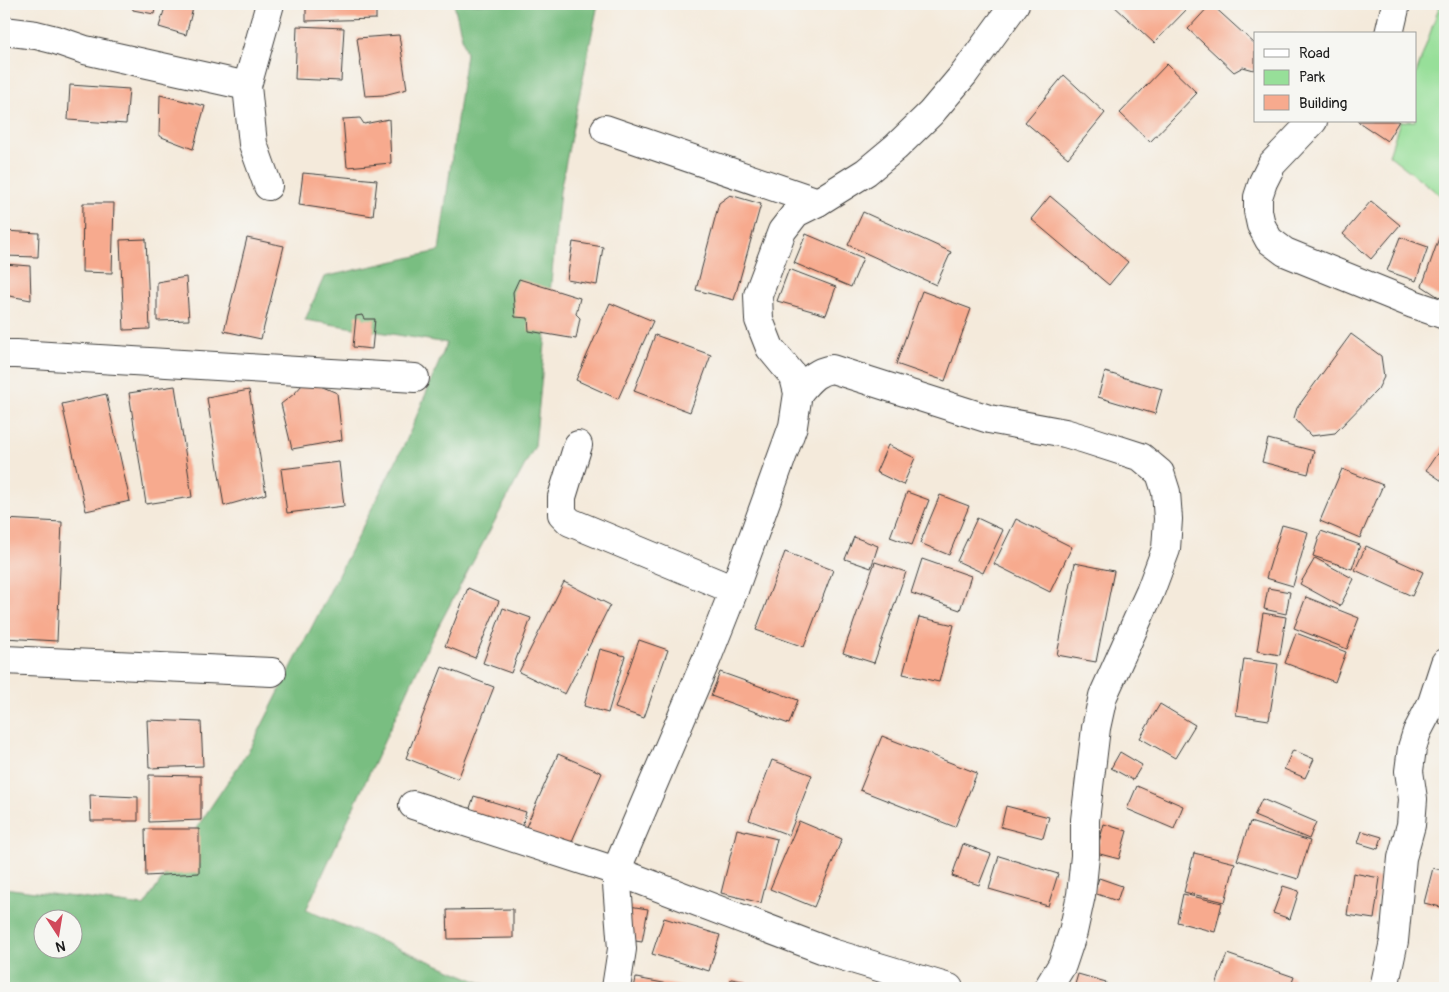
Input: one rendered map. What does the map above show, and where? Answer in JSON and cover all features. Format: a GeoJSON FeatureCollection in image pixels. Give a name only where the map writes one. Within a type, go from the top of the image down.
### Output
{"type":"FeatureCollection","features":[{"type":"Feature","properties":{"kind":"street"},"geometry":{"type":"LineString","coordinates":[[268,186],[253,144],[247,86],[270,4]]}},
{"type":"Feature","properties":{"kind":"street"},"geometry":{"type":"LineString","coordinates":[[616,988],[622,949],[616,871],[734,590],[794,426],[798,393],[794,377],[770,348],[759,320],[758,295],[782,230],[796,212],[818,202],[866,172],[896,147],[931,113],[964,74],[1015,4]]}},
{"type":"Feature","properties":{"kind":"street"},"geometry":{"type":"LineString","coordinates":[[1390,32],[1396,4]]}},
{"type":"Feature","properties":{"kind":"street"},"geometry":{"type":"LineString","coordinates":[[4,31],[36,35],[85,50],[247,86]]}},
{"type":"Feature","properties":{"kind":"street"},"geometry":{"type":"LineString","coordinates":[[1312,122],[1272,164],[1263,182],[1258,197],[1258,211],[1260,225],[1268,240],[1285,252],[1445,315]]}},
{"type":"Feature","properties":{"kind":"street"},"geometry":{"type":"LineString","coordinates":[[604,129],[818,202]]}},
{"type":"Feature","properties":{"kind":"street"},"geometry":{"type":"LineString","coordinates":[[4,354],[416,378]]}},
{"type":"Feature","properties":{"kind":"street"},"geometry":{"type":"LineString","coordinates":[[798,393],[820,371],[832,369],[989,420],[1065,433],[1085,439],[1141,457],[1160,473],[1166,492],[1168,519],[1166,549],[1150,592],[1103,696],[1096,728],[1085,820],[1085,856],[1081,895],[1073,932],[1062,966],[1048,988]]}},
{"type":"Feature","properties":{"kind":"street"},"geometry":{"type":"LineString","coordinates":[[578,445],[562,497],[562,514],[570,522],[734,590]]}},
{"type":"Feature","properties":{"kind":"street"},"geometry":{"type":"LineString","coordinates":[[4,660],[272,672]]}},
{"type":"Feature","properties":{"kind":"street"},"geometry":{"type":"LineString","coordinates":[[1384,988],[1394,941],[1402,858],[1411,825],[1413,799],[1409,771],[1412,748],[1417,732],[1432,703],[1445,663]]}},
{"type":"Feature","properties":{"kind":"street"},"geometry":{"type":"LineString","coordinates":[[413,804],[616,871],[832,953],[944,987]]}},
{"type":"Feature","properties":{"kind":"green space"},"geometry":{"type":"Polygon","coordinates":[[[454,4],[598,4],[560,191],[535,446],[431,640],[306,910],[494,988],[4,988],[4,888],[144,906],[251,747],[407,439],[447,343],[305,320],[324,277],[439,251],[466,54],[454,4]]]}},
{"type":"Feature","properties":{"kind":"green space"},"geometry":{"type":"Polygon","coordinates":[[[1440,4],[1445,4],[1445,199],[1389,155],[1400,122],[1416,122],[1416,74],[1440,4]]]}},
{"type":"Feature","properties":{"kind":"building"},"geometry":{"type":"Polygon","coordinates":[[[132,4],[156,4],[154,14],[133,10],[132,4]]]}},
{"type":"Feature","properties":{"kind":"building"},"geometry":{"type":"Polygon","coordinates":[[[166,4],[194,4],[186,35],[159,27],[166,4]]]}},
{"type":"Feature","properties":{"kind":"building"},"geometry":{"type":"Polygon","coordinates":[[[307,4],[376,4],[376,19],[306,21],[307,4]]]}},
{"type":"Feature","properties":{"kind":"building"},"geometry":{"type":"Polygon","coordinates":[[[1112,4],[1183,4],[1188,8],[1154,43],[1112,4]]]}},
{"type":"Feature","properties":{"kind":"building"},"geometry":{"type":"Polygon","coordinates":[[[1211,4],[1254,43],[1254,70],[1243,67],[1234,72],[1188,29],[1211,4]]]}},
{"type":"Feature","properties":{"kind":"building"},"geometry":{"type":"Polygon","coordinates":[[[297,26],[344,28],[341,81],[295,79],[297,26]]]}},
{"type":"Feature","properties":{"kind":"building"},"geometry":{"type":"Polygon","coordinates":[[[399,35],[407,89],[384,95],[365,96],[357,38],[399,35]]]}},
{"type":"Feature","properties":{"kind":"building"},"geometry":{"type":"Polygon","coordinates":[[[1167,64],[1197,93],[1150,142],[1120,113],[1167,64]]]}},
{"type":"Feature","properties":{"kind":"building"},"geometry":{"type":"Polygon","coordinates":[[[1064,75],[1105,113],[1068,158],[1025,122],[1064,75]]]}},
{"type":"Feature","properties":{"kind":"building"},"geometry":{"type":"Polygon","coordinates":[[[70,85],[129,89],[126,124],[68,120],[70,85]]]}},
{"type":"Feature","properties":{"kind":"building"},"geometry":{"type":"Polygon","coordinates":[[[160,95],[205,106],[193,149],[159,136],[160,95]]]}},
{"type":"Feature","properties":{"kind":"building"},"geometry":{"type":"Polygon","coordinates":[[[360,118],[364,124],[389,119],[391,163],[347,167],[343,119],[360,118]]]}},
{"type":"Feature","properties":{"kind":"building"},"geometry":{"type":"Polygon","coordinates":[[[1358,122],[1398,122],[1387,141],[1358,122]]]}},
{"type":"Feature","properties":{"kind":"building"},"geometry":{"type":"Polygon","coordinates":[[[303,173],[377,180],[373,216],[299,205],[303,173]]]}},
{"type":"Feature","properties":{"kind":"building"},"geometry":{"type":"Polygon","coordinates":[[[730,195],[761,204],[734,300],[696,290],[719,203],[730,195]]]}},
{"type":"Feature","properties":{"kind":"building"},"geometry":{"type":"Polygon","coordinates":[[[1050,196],[1128,262],[1109,285],[1031,219],[1050,196]]]}},
{"type":"Feature","properties":{"kind":"building"},"geometry":{"type":"Polygon","coordinates":[[[1371,201],[1400,225],[1371,259],[1343,234],[1371,201]]]}},
{"type":"Feature","properties":{"kind":"building"},"geometry":{"type":"Polygon","coordinates":[[[83,203],[114,203],[112,273],[82,272],[83,203]]]}},
{"type":"Feature","properties":{"kind":"building"},"geometry":{"type":"Polygon","coordinates":[[[863,212],[951,252],[936,285],[848,245],[863,212]]]}},
{"type":"Feature","properties":{"kind":"building"},"geometry":{"type":"Polygon","coordinates":[[[4,231],[39,233],[38,257],[4,256],[4,231]]]}},
{"type":"Feature","properties":{"kind":"building"},"geometry":{"type":"Polygon","coordinates":[[[806,234],[863,258],[851,287],[794,263],[806,234]]]}},
{"type":"Feature","properties":{"kind":"building"},"geometry":{"type":"Polygon","coordinates":[[[1400,237],[1428,247],[1416,281],[1387,271],[1400,237]]]}},
{"type":"Feature","properties":{"kind":"building"},"geometry":{"type":"Polygon","coordinates":[[[247,238],[284,246],[261,339],[224,331],[247,238]]]}},
{"type":"Feature","properties":{"kind":"building"},"geometry":{"type":"Polygon","coordinates":[[[1439,238],[1445,240],[1445,301],[1422,286],[1439,238]]]}},
{"type":"Feature","properties":{"kind":"building"},"geometry":{"type":"Polygon","coordinates":[[[146,239],[150,329],[124,330],[120,240],[146,239]]]}},
{"type":"Feature","properties":{"kind":"building"},"geometry":{"type":"Polygon","coordinates":[[[573,242],[603,247],[597,285],[567,280],[573,242]]]}},
{"type":"Feature","properties":{"kind":"building"},"geometry":{"type":"Polygon","coordinates":[[[4,264],[30,266],[31,300],[4,295],[4,264]]]}},
{"type":"Feature","properties":{"kind":"building"},"geometry":{"type":"Polygon","coordinates":[[[789,269],[836,287],[826,315],[777,301],[789,269]]]}},
{"type":"Feature","properties":{"kind":"building"},"geometry":{"type":"Polygon","coordinates":[[[186,277],[189,320],[157,321],[157,282],[186,277]]]}},
{"type":"Feature","properties":{"kind":"building"},"geometry":{"type":"Polygon","coordinates":[[[519,279],[580,298],[576,314],[580,318],[576,339],[529,331],[528,318],[515,317],[513,292],[519,279]]]}},
{"type":"Feature","properties":{"kind":"building"},"geometry":{"type":"Polygon","coordinates":[[[922,291],[971,309],[945,381],[896,364],[922,291]]]}},
{"type":"Feature","properties":{"kind":"building"},"geometry":{"type":"Polygon","coordinates":[[[610,303],[653,321],[618,399],[576,380],[610,303]]]}},
{"type":"Feature","properties":{"kind":"building"},"geometry":{"type":"Polygon","coordinates":[[[362,315],[364,319],[375,319],[372,349],[353,347],[356,316],[362,315]]]}},
{"type":"Feature","properties":{"kind":"building"},"geometry":{"type":"Polygon","coordinates":[[[1351,334],[1381,356],[1384,377],[1378,389],[1335,433],[1311,436],[1294,418],[1297,408],[1351,334]]]}},
{"type":"Feature","properties":{"kind":"building"},"geometry":{"type":"Polygon","coordinates":[[[655,335],[711,355],[690,412],[634,391],[655,335]]]}},
{"type":"Feature","properties":{"kind":"building"},"geometry":{"type":"Polygon","coordinates":[[[1105,372],[1162,389],[1155,414],[1098,397],[1105,372]]]}},
{"type":"Feature","properties":{"kind":"building"},"geometry":{"type":"Polygon","coordinates":[[[303,384],[318,385],[337,393],[342,440],[292,449],[281,404],[303,384]]]}},
{"type":"Feature","properties":{"kind":"building"},"geometry":{"type":"Polygon","coordinates":[[[175,386],[192,497],[146,504],[129,393],[175,386]]]}},
{"type":"Feature","properties":{"kind":"building"},"geometry":{"type":"Polygon","coordinates":[[[249,390],[266,494],[224,506],[207,398],[249,390]]]}},
{"type":"Feature","properties":{"kind":"building"},"geometry":{"type":"Polygon","coordinates":[[[106,394],[130,501],[86,511],[62,404],[106,394]]]}},
{"type":"Feature","properties":{"kind":"building"},"geometry":{"type":"Polygon","coordinates":[[[1268,439],[1314,451],[1308,474],[1262,462],[1268,439]]]}},
{"type":"Feature","properties":{"kind":"building"},"geometry":{"type":"Polygon","coordinates":[[[1445,442],[1445,483],[1426,470],[1445,442]]]}},
{"type":"Feature","properties":{"kind":"building"},"geometry":{"type":"Polygon","coordinates":[[[888,445],[915,458],[903,485],[876,472],[888,445]]]}},
{"type":"Feature","properties":{"kind":"building"},"geometry":{"type":"Polygon","coordinates":[[[339,462],[344,506],[287,513],[281,469],[339,462]]]}},
{"type":"Feature","properties":{"kind":"building"},"geometry":{"type":"Polygon","coordinates":[[[1342,469],[1383,485],[1360,538],[1320,521],[1342,469]]]}},
{"type":"Feature","properties":{"kind":"building"},"geometry":{"type":"Polygon","coordinates":[[[907,492],[929,500],[912,545],[890,537],[907,492]]]}},
{"type":"Feature","properties":{"kind":"building"},"geometry":{"type":"Polygon","coordinates":[[[940,495],[969,506],[949,555],[920,543],[940,495]]]}},
{"type":"Feature","properties":{"kind":"building"},"geometry":{"type":"Polygon","coordinates":[[[977,518],[1003,530],[983,573],[957,561],[977,518]]]}},
{"type":"Feature","properties":{"kind":"building"},"geometry":{"type":"Polygon","coordinates":[[[4,519],[62,522],[57,641],[4,638],[4,519]]]}},
{"type":"Feature","properties":{"kind":"building"},"geometry":{"type":"Polygon","coordinates":[[[1016,519],[1072,547],[1050,592],[994,564],[1016,519]]]}},
{"type":"Feature","properties":{"kind":"building"},"geometry":{"type":"Polygon","coordinates":[[[1282,525],[1308,532],[1293,586],[1266,578],[1282,525]]]}},
{"type":"Feature","properties":{"kind":"building"},"geometry":{"type":"Polygon","coordinates":[[[1321,531],[1360,545],[1352,569],[1313,556],[1321,531]]]}},
{"type":"Feature","properties":{"kind":"building"},"geometry":{"type":"Polygon","coordinates":[[[854,537],[878,546],[871,568],[845,559],[854,537]]]}},
{"type":"Feature","properties":{"kind":"building"},"geometry":{"type":"Polygon","coordinates":[[[1366,546],[1423,572],[1412,596],[1355,570],[1366,546]]]}},
{"type":"Feature","properties":{"kind":"building"},"geometry":{"type":"Polygon","coordinates":[[[785,552],[833,570],[804,647],[756,630],[785,552]]]}},
{"type":"Feature","properties":{"kind":"building"},"geometry":{"type":"Polygon","coordinates":[[[1315,558],[1354,579],[1340,606],[1300,584],[1315,558]]]}},
{"type":"Feature","properties":{"kind":"building"},"geometry":{"type":"Polygon","coordinates":[[[922,559],[971,576],[960,610],[911,593],[922,559]]]}},
{"type":"Feature","properties":{"kind":"building"},"geometry":{"type":"Polygon","coordinates":[[[875,562],[906,572],[874,663],[843,653],[875,562]]]}},
{"type":"Feature","properties":{"kind":"building"},"geometry":{"type":"Polygon","coordinates":[[[1075,563],[1114,571],[1096,662],[1057,655],[1075,563]]]}},
{"type":"Feature","properties":{"kind":"building"},"geometry":{"type":"Polygon","coordinates":[[[564,582],[610,605],[565,694],[519,672],[564,582]]]}},
{"type":"Feature","properties":{"kind":"building"},"geometry":{"type":"Polygon","coordinates":[[[468,588],[499,601],[475,658],[445,646],[468,588]]]}},
{"type":"Feature","properties":{"kind":"building"},"geometry":{"type":"Polygon","coordinates":[[[1268,588],[1290,592],[1286,614],[1264,609],[1268,588]]]}},
{"type":"Feature","properties":{"kind":"building"},"geometry":{"type":"Polygon","coordinates":[[[1306,597],[1359,618],[1347,649],[1294,628],[1306,597]]]}},
{"type":"Feature","properties":{"kind":"building"},"geometry":{"type":"Polygon","coordinates":[[[503,608],[531,618],[511,673],[483,663],[503,608]]]}},
{"type":"Feature","properties":{"kind":"building"},"geometry":{"type":"Polygon","coordinates":[[[1263,613],[1286,617],[1280,655],[1257,651],[1263,613]]]}},
{"type":"Feature","properties":{"kind":"building"},"geometry":{"type":"Polygon","coordinates":[[[919,617],[954,625],[939,682],[903,674],[919,617]]]}},
{"type":"Feature","properties":{"kind":"building"},"geometry":{"type":"Polygon","coordinates":[[[1296,633],[1346,652],[1335,682],[1285,663],[1296,633]]]}},
{"type":"Feature","properties":{"kind":"building"},"geometry":{"type":"Polygon","coordinates":[[[639,640],[668,650],[644,718],[615,708],[639,640]]]}},
{"type":"Feature","properties":{"kind":"building"},"geometry":{"type":"Polygon","coordinates":[[[600,649],[625,656],[608,713],[584,706],[600,649]]]}},
{"type":"Feature","properties":{"kind":"building"},"geometry":{"type":"Polygon","coordinates":[[[1244,659],[1278,664],[1269,720],[1236,715],[1244,659]]]}},
{"type":"Feature","properties":{"kind":"building"},"geometry":{"type":"Polygon","coordinates":[[[442,667],[494,687],[458,779],[406,758],[442,667]]]}},
{"type":"Feature","properties":{"kind":"building"},"geometry":{"type":"Polygon","coordinates":[[[720,672],[798,700],[789,724],[711,696],[720,672]]]}},
{"type":"Feature","properties":{"kind":"building"},"geometry":{"type":"Polygon","coordinates":[[[1445,689],[1445,725],[1439,724],[1445,689]]]}},
{"type":"Feature","properties":{"kind":"building"},"geometry":{"type":"Polygon","coordinates":[[[1160,704],[1195,725],[1175,758],[1140,738],[1160,704]]]}},
{"type":"Feature","properties":{"kind":"building"},"geometry":{"type":"Polygon","coordinates":[[[147,720],[201,722],[203,766],[149,768],[147,720]]]}},
{"type":"Feature","properties":{"kind":"building"},"geometry":{"type":"Polygon","coordinates":[[[882,736],[977,773],[955,827],[860,790],[882,736]]]}},
{"type":"Feature","properties":{"kind":"building"},"geometry":{"type":"Polygon","coordinates":[[[1293,750],[1314,759],[1305,778],[1284,769],[1293,750]]]}},
{"type":"Feature","properties":{"kind":"building"},"geometry":{"type":"Polygon","coordinates":[[[1120,752],[1142,765],[1133,780],[1111,768],[1120,752]]]}},
{"type":"Feature","properties":{"kind":"building"},"geometry":{"type":"Polygon","coordinates":[[[558,754],[602,773],[569,848],[525,829],[558,754]]]}},
{"type":"Feature","properties":{"kind":"building"},"geometry":{"type":"Polygon","coordinates":[[[772,760],[812,775],[789,835],[749,820],[772,760]]]}},
{"type":"Feature","properties":{"kind":"building"},"geometry":{"type":"Polygon","coordinates":[[[149,775],[201,776],[201,820],[149,822],[149,775]]]}},
{"type":"Feature","properties":{"kind":"building"},"geometry":{"type":"Polygon","coordinates":[[[1137,786],[1183,806],[1174,829],[1127,809],[1137,786]]]}},
{"type":"Feature","properties":{"kind":"building"},"geometry":{"type":"Polygon","coordinates":[[[90,795],[138,797],[138,821],[91,821],[90,795]]]}},
{"type":"Feature","properties":{"kind":"building"},"geometry":{"type":"Polygon","coordinates":[[[474,796],[526,812],[521,831],[468,814],[474,796]]]}},
{"type":"Feature","properties":{"kind":"building"},"geometry":{"type":"Polygon","coordinates":[[[1262,799],[1316,822],[1309,839],[1254,816],[1262,799]]]}},
{"type":"Feature","properties":{"kind":"building"},"geometry":{"type":"Polygon","coordinates":[[[1006,806],[1049,817],[1043,838],[1001,827],[1006,806]]]}},
{"type":"Feature","properties":{"kind":"building"},"geometry":{"type":"Polygon","coordinates":[[[799,821],[842,839],[814,907],[770,889],[799,821]]]}},
{"type":"Feature","properties":{"kind":"building"},"geometry":{"type":"Polygon","coordinates":[[[1250,822],[1310,841],[1298,879],[1237,860],[1250,822]]]}},
{"type":"Feature","properties":{"kind":"building"},"geometry":{"type":"Polygon","coordinates":[[[1104,824],[1127,831],[1119,859],[1096,853],[1104,824]]]}},
{"type":"Feature","properties":{"kind":"building"},"geometry":{"type":"Polygon","coordinates":[[[145,829],[199,829],[199,873],[146,876],[145,829]]]}},
{"type":"Feature","properties":{"kind":"building"},"geometry":{"type":"Polygon","coordinates":[[[737,829],[777,839],[761,903],[721,893],[737,829]]]}},
{"type":"Feature","properties":{"kind":"building"},"geometry":{"type":"Polygon","coordinates":[[[1362,831],[1382,837],[1378,849],[1358,843],[1362,831]]]}},
{"type":"Feature","properties":{"kind":"building"},"geometry":{"type":"Polygon","coordinates":[[[963,844],[991,854],[979,885],[952,876],[963,844]]]}},
{"type":"Feature","properties":{"kind":"building"},"geometry":{"type":"Polygon","coordinates":[[[1194,853],[1235,863],[1225,902],[1184,892],[1194,853]]]}},
{"type":"Feature","properties":{"kind":"building"},"geometry":{"type":"Polygon","coordinates":[[[999,856],[1058,874],[1048,906],[989,889],[999,856]]]}},
{"type":"Feature","properties":{"kind":"building"},"geometry":{"type":"Polygon","coordinates":[[[1433,868],[1445,871],[1445,908],[1424,903],[1433,868]]]}},
{"type":"Feature","properties":{"kind":"building"},"geometry":{"type":"Polygon","coordinates":[[[1353,873],[1380,878],[1374,919],[1347,915],[1353,873]]]}},
{"type":"Feature","properties":{"kind":"building"},"geometry":{"type":"Polygon","coordinates":[[[1099,878],[1122,886],[1117,901],[1094,893],[1099,878]]]}},
{"type":"Feature","properties":{"kind":"building"},"geometry":{"type":"Polygon","coordinates":[[[1283,886],[1299,891],[1290,919],[1273,913],[1283,886]]]}},
{"type":"Feature","properties":{"kind":"building"},"geometry":{"type":"Polygon","coordinates":[[[1183,894],[1222,903],[1215,932],[1177,922],[1183,894]]]}},
{"type":"Feature","properties":{"kind":"building"},"geometry":{"type":"Polygon","coordinates":[[[629,906],[648,909],[642,942],[623,939],[629,906]]]}},
{"type":"Feature","properties":{"kind":"building"},"geometry":{"type":"Polygon","coordinates":[[[513,909],[513,938],[448,939],[447,910],[513,909]]]}},
{"type":"Feature","properties":{"kind":"building"},"geometry":{"type":"Polygon","coordinates":[[[664,918],[720,935],[709,971],[652,954],[664,918]]]}},
{"type":"Feature","properties":{"kind":"building"},"geometry":{"type":"Polygon","coordinates":[[[1227,954],[1294,977],[1290,988],[1215,988],[1227,954]]]}},
{"type":"Feature","properties":{"kind":"building"},"geometry":{"type":"Polygon","coordinates":[[[1078,974],[1106,982],[1104,988],[1074,988],[1078,974]]]}},
{"type":"Feature","properties":{"kind":"building"},"geometry":{"type":"Polygon","coordinates":[[[636,978],[685,987],[685,988],[634,988],[636,978]]]}},
{"type":"Feature","properties":{"kind":"building"},"geometry":{"type":"Polygon","coordinates":[[[731,979],[760,984],[759,988],[729,988],[731,979]]]}}]}
